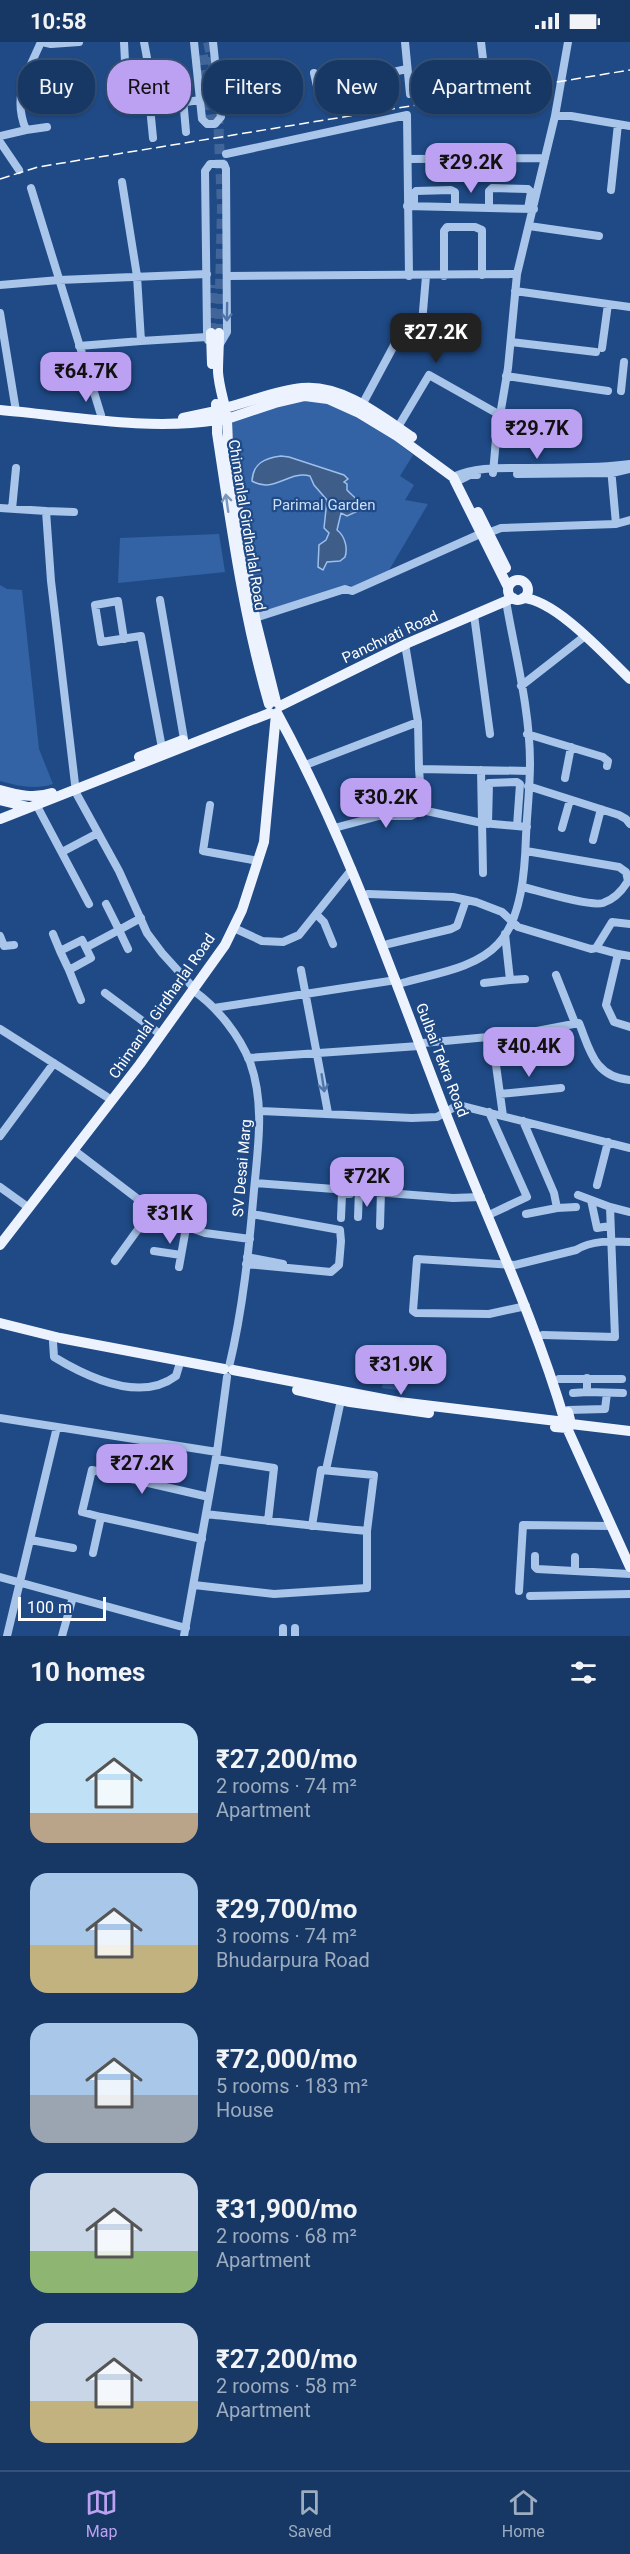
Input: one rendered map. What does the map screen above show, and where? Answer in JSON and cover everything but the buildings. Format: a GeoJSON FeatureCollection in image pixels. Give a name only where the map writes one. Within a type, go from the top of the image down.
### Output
{"type":"FeatureCollection","features":[{"type":"Feature","properties":{"kind":"main road","name":"Chimanlal Girdharlal Road"},"geometry":{"type":"LineString","coordinates":[[0,1234],[108,1097],[156,1031],[192,988],[229,922],[244,890],[253,860],[263,811],[267,738],[275,709],[242,594],[227,503],[214,339]]}},
{"type":"Feature","properties":{"kind":"main road"},"geometry":{"type":"LineString","coordinates":[[0,405],[16,409],[158,423],[200,423],[303,388],[331,391],[362,405],[451,466],[514,593],[533,599],[551,609],[585,636],[630,679]]}},
{"type":"Feature","properties":{"kind":"main road"},"geometry":{"type":"LineString","coordinates":[[0,410],[179,418],[221,415],[305,396],[321,397],[359,413],[397,436],[457,478]]}},
{"type":"Feature","properties":{"kind":"main road","name":"Chimanlal Girdharlal Road"},"geometry":{"type":"LineString","coordinates":[[0,1245],[75,1151],[234,928],[249,892],[264,842],[275,709],[255,618],[228,445],[221,415]]}},
{"type":"Feature","properties":{"kind":"main road"},"geometry":{"type":"LineString","coordinates":[[514,593],[554,605],[580,625],[630,672]]}},
{"type":"Feature","properties":{"kind":"main road","name":"Panchvati Road"},"geometry":{"type":"LineString","coordinates":[[275,709],[405,637],[514,593]]}},
{"type":"Feature","properties":{"kind":"main road","name":"Panchvati Road"},"geometry":{"type":"LineString","coordinates":[[275,709],[405,644],[474,615],[514,593]]}},
{"type":"Feature","properties":{"kind":"main road"},"geometry":{"type":"LineString","coordinates":[[0,790],[35,797],[75,788],[184,739],[275,709]]}},
{"type":"Feature","properties":{"kind":"main road"},"geometry":{"type":"LineString","coordinates":[[0,819],[275,709]]}},
{"type":"Feature","properties":{"kind":"main road","name":"Gulbai Tekra Road"},"geometry":{"type":"LineString","coordinates":[[275,709],[308,764],[368,894],[388,944],[421,1044],[493,1213],[569,1426],[630,1567]]}},
{"type":"Feature","properties":{"kind":"main road","name":"Gulbai Tekra Road"},"geometry":{"type":"LineString","coordinates":[[275,709],[310,777],[352,869],[399,981]]}},
{"type":"Feature","properties":{"kind":"main road"},"geometry":{"type":"LineString","coordinates":[[0,800],[32,806]]}},
{"type":"Feature","properties":{"kind":"main road"},"geometry":{"type":"LineString","coordinates":[[0,811],[16,804]]}},
{"type":"Feature","properties":{"kind":"main road","name":"Gulbai Tekra Road"},"geometry":{"type":"LineString","coordinates":[[448,1109],[482,1197],[543,1335],[568,1410],[569,1426],[630,1554]]}},
{"type":"Feature","properties":{"kind":"main road"},"geometry":{"type":"LineString","coordinates":[[0,1323],[228,1372],[399,1402],[569,1426],[630,1438]]}},
{"type":"Feature","properties":{"kind":"main road"},"geometry":{"type":"LineString","coordinates":[[0,1328],[54,1342],[178,1366],[228,1372],[341,1400],[397,1410],[630,1431]]}},
{"type":"Feature","properties":{"kind":"street"},"geometry":{"type":"LineString","coordinates":[[26,130],[18,104],[20,91],[41,42],[51,44],[80,42]]}},
{"type":"Feature","properties":{"kind":"street"},"geometry":{"type":"LineString","coordinates":[[124,42],[125,60]]}},
{"type":"Feature","properties":{"kind":"street"},"geometry":{"type":"LineString","coordinates":[[144,42],[147,58]]}},
{"type":"Feature","properties":{"kind":"street"},"geometry":{"type":"LineString","coordinates":[[194,42],[202,119],[207,124],[215,124],[220,121],[220,101],[213,42]]}},
{"type":"Feature","properties":{"kind":"street"},"geometry":{"type":"LineString","coordinates":[[405,42],[410,94]]}},
{"type":"Feature","properties":{"kind":"street"},"geometry":{"type":"LineString","coordinates":[[481,42],[483,60]]}},
{"type":"Feature","properties":{"kind":"street"},"geometry":{"type":"LineString","coordinates":[[531,209],[555,116],[568,42]]}},
{"type":"Feature","properties":{"kind":"street"},"geometry":{"type":"LineString","coordinates":[[314,73],[319,91],[407,69]]}},
{"type":"Feature","properties":{"kind":"street"},"geometry":{"type":"LineString","coordinates":[[191,101],[200,100]]}},
{"type":"Feature","properties":{"kind":"street"},"geometry":{"type":"LineString","coordinates":[[151,114],[153,138]]}},
{"type":"Feature","properties":{"kind":"street"},"geometry":{"type":"LineString","coordinates":[[184,114],[186,132]]}},
{"type":"Feature","properties":{"kind":"street"},"geometry":{"type":"LineString","coordinates":[[226,154],[406,115],[411,206],[409,276]]}},
{"type":"Feature","properties":{"kind":"street"},"geometry":{"type":"LineString","coordinates":[[555,116],[571,116],[630,126]]}},
{"type":"Feature","properties":{"kind":"street"},"geometry":{"type":"LineString","coordinates":[[611,190],[618,124]]}},
{"type":"Feature","properties":{"kind":"street"},"geometry":{"type":"LineString","coordinates":[[0,136],[47,127]]}},
{"type":"Feature","properties":{"kind":"street"},"geometry":{"type":"LineString","coordinates":[[0,142],[19,170]]}},
{"type":"Feature","properties":{"kind":"street"},"geometry":{"type":"LineString","coordinates":[[408,159],[545,158]]}},
{"type":"Feature","properties":{"kind":"street"},"geometry":{"type":"LineString","coordinates":[[79,346],[214,339],[227,332],[226,169],[224,164],[218,162],[210,164],[205,171],[207,274],[214,339]]}},
{"type":"Feature","properties":{"kind":"street"},"geometry":{"type":"LineString","coordinates":[[122,182],[137,276],[141,341]]}},
{"type":"Feature","properties":{"kind":"street"},"geometry":{"type":"LineString","coordinates":[[31,188],[101,415]]}},
{"type":"Feature","properties":{"kind":"street"},"geometry":{"type":"LineString","coordinates":[[489,208],[489,191],[492,188],[528,189],[531,192],[530,226],[515,291],[511,342],[493,471]]}},
{"type":"Feature","properties":{"kind":"street"},"geometry":{"type":"LineString","coordinates":[[411,206],[416,191],[451,190],[456,192],[455,207]]}},
{"type":"Feature","properties":{"kind":"street"},"geometry":{"type":"LineString","coordinates":[[411,206],[531,209]]}},
{"type":"Feature","properties":{"kind":"street"},"geometry":{"type":"LineString","coordinates":[[530,226],[599,236]]}},
{"type":"Feature","properties":{"kind":"street"},"geometry":{"type":"LineString","coordinates":[[444,276],[444,231],[447,227],[475,227],[482,230],[482,275]]}},
{"type":"Feature","properties":{"kind":"street"},"geometry":{"type":"LineString","coordinates":[[0,285],[59,280],[207,274]]}},
{"type":"Feature","properties":{"kind":"street"},"geometry":{"type":"LineString","coordinates":[[228,276],[518,274]]}},
{"type":"Feature","properties":{"kind":"street"},"geometry":{"type":"LineString","coordinates":[[421,335],[426,276]]}},
{"type":"Feature","properties":{"kind":"street"},"geometry":{"type":"LineString","coordinates":[[515,291],[630,307]]}},
{"type":"Feature","properties":{"kind":"street"},"geometry":{"type":"LineString","coordinates":[[511,342],[599,350],[608,304]]}},
{"type":"Feature","properties":{"kind":"street"},"geometry":{"type":"LineString","coordinates":[[0,313],[16,409]]}},
{"type":"Feature","properties":{"kind":"street"},"geometry":{"type":"LineString","coordinates":[[362,405],[398,338]]}},
{"type":"Feature","properties":{"kind":"street"},"geometry":{"type":"LineString","coordinates":[[506,376],[619,391],[624,362]]}},
{"type":"Feature","properties":{"kind":"street"},"geometry":{"type":"LineString","coordinates":[[398,428],[429,375],[500,415],[554,423]]}},
{"type":"Feature","properties":{"kind":"street"},"geometry":{"type":"LineString","coordinates":[[611,470],[630,464]]}},
{"type":"Feature","properties":{"kind":"street"},"geometry":{"type":"LineString","coordinates":[[12,509],[16,468]]}},
{"type":"Feature","properties":{"kind":"street"},"geometry":{"type":"LineString","coordinates":[[457,478],[465,471],[630,469]]}},
{"type":"Feature","properties":{"kind":"street"},"geometry":{"type":"LineString","coordinates":[[611,470],[616,524]]}},
{"type":"Feature","properties":{"kind":"street"},"geometry":{"type":"LineString","coordinates":[[0,508],[74,512]]}},
{"type":"Feature","properties":{"kind":"street"},"geometry":{"type":"LineString","coordinates":[[46,511],[51,580],[75,788]]}},
{"type":"Feature","properties":{"kind":"street"},"geometry":{"type":"LineString","coordinates":[[255,618],[345,589],[352,591],[501,528],[616,524],[630,520]]}},
{"type":"Feature","properties":{"kind":"street"},"geometry":{"type":"LineString","coordinates":[[514,593],[529,771],[522,826]]}},
{"type":"Feature","properties":{"kind":"street"},"geometry":{"type":"LineString","coordinates":[[160,600],[184,739]]}},
{"type":"Feature","properties":{"kind":"street"},"geometry":{"type":"LineString","coordinates":[[124,639],[118,601],[95,605],[101,642],[124,639],[141,636],[162,748]]}},
{"type":"Feature","properties":{"kind":"street"},"geometry":{"type":"LineString","coordinates":[[474,615],[490,734]]}},
{"type":"Feature","properties":{"kind":"street"},"geometry":{"type":"LineString","coordinates":[[521,686],[585,636]]}},
{"type":"Feature","properties":{"kind":"street"},"geometry":{"type":"LineString","coordinates":[[405,644],[418,722],[422,810]]}},
{"type":"Feature","properties":{"kind":"street"},"geometry":{"type":"LineString","coordinates":[[308,764],[418,722]]}},
{"type":"Feature","properties":{"kind":"street"},"geometry":{"type":"LineString","coordinates":[[527,734],[603,757],[608,761],[607,766]]}},
{"type":"Feature","properties":{"kind":"street"},"geometry":{"type":"LineString","coordinates":[[565,778],[571,747]]}},
{"type":"Feature","properties":{"kind":"street"},"geometry":{"type":"LineString","coordinates":[[419,769],[529,771]]}},
{"type":"Feature","properties":{"kind":"street"},"geometry":{"type":"LineString","coordinates":[[481,770],[485,824]]}},
{"type":"Feature","properties":{"kind":"street"},"geometry":{"type":"LineString","coordinates":[[214,1008],[399,981],[464,965],[488,953],[500,943],[511,921],[523,887],[526,851],[517,782],[489,783],[483,873]]}},
{"type":"Feature","properties":{"kind":"street"},"geometry":{"type":"LineString","coordinates":[[528,786],[601,809],[626,819],[630,824]]}},
{"type":"Feature","properties":{"kind":"street","name":"SV Desai Marg"},"geometry":{"type":"LineString","coordinates":[[75,788],[147,933],[192,988],[214,1008],[232,1030],[248,1058],[261,1111],[247,1260],[237,1329],[185,1632]]}},
{"type":"Feature","properties":{"kind":"street"},"geometry":{"type":"LineString","coordinates":[[562,828],[570,800]]}},
{"type":"Feature","properties":{"kind":"street"},"geometry":{"type":"LineString","coordinates":[[210,804],[203,851],[253,860]]}},
{"type":"Feature","properties":{"kind":"street"},"geometry":{"type":"LineString","coordinates":[[32,806],[62,852],[89,904]]}},
{"type":"Feature","properties":{"kind":"street"},"geometry":{"type":"LineString","coordinates":[[593,840],[601,809]]}},
{"type":"Feature","properties":{"kind":"street"},"geometry":{"type":"LineString","coordinates":[[338,827],[379,816],[411,816],[422,810],[485,824],[522,826]]}},
{"type":"Feature","properties":{"kind":"street"},"geometry":{"type":"LineString","coordinates":[[62,852],[98,833]]}},
{"type":"Feature","properties":{"kind":"street"},"geometry":{"type":"LineString","coordinates":[[523,887],[588,903],[602,903],[622,891],[628,881],[626,872],[619,867],[526,851]]}},
{"type":"Feature","properties":{"kind":"street"},"geometry":{"type":"LineString","coordinates":[[234,928],[261,941],[283,942],[299,935],[352,869]]}},
{"type":"Feature","properties":{"kind":"street"},"geometry":{"type":"LineString","coordinates":[[368,894],[453,897],[466,900],[502,912],[518,927],[591,949],[596,948],[630,956]]}},
{"type":"Feature","properties":{"kind":"street"},"geometry":{"type":"LineString","coordinates":[[388,944],[457,926],[466,900]]}},
{"type":"Feature","properties":{"kind":"street"},"geometry":{"type":"LineString","coordinates":[[106,904],[128,949]]}},
{"type":"Feature","properties":{"kind":"street"},"geometry":{"type":"LineString","coordinates":[[316,914],[324,922],[333,944]]}},
{"type":"Feature","properties":{"kind":"street"},"geometry":{"type":"LineString","coordinates":[[87,947],[141,918]]}},
{"type":"Feature","properties":{"kind":"street"},"geometry":{"type":"LineString","coordinates":[[596,948],[612,922],[630,924]]}},
{"type":"Feature","properties":{"kind":"street"},"geometry":{"type":"LineString","coordinates":[[505,933],[510,980]]}},
{"type":"Feature","properties":{"kind":"street"},"geometry":{"type":"LineString","coordinates":[[53,934],[81,1000]]}},
{"type":"Feature","properties":{"kind":"street"},"geometry":{"type":"LineString","coordinates":[[0,936],[4,946],[14,945]]}},
{"type":"Feature","properties":{"kind":"street"},"geometry":{"type":"LineString","coordinates":[[60,951],[82,940],[87,947],[91,957],[69,970]]}},
{"type":"Feature","properties":{"kind":"street"},"geometry":{"type":"LineString","coordinates":[[618,954],[606,1005],[614,1022],[630,1027]]}},
{"type":"Feature","properties":{"kind":"street"},"geometry":{"type":"LineString","coordinates":[[301,970],[328,1113]]}},
{"type":"Feature","properties":{"kind":"street"},"geometry":{"type":"LineString","coordinates":[[556,975],[575,1023]]}},
{"type":"Feature","properties":{"kind":"street"},"geometry":{"type":"LineString","coordinates":[[484,983],[525,979]]}},
{"type":"Feature","properties":{"kind":"street"},"geometry":{"type":"LineString","coordinates":[[105,993],[156,1031]]}},
{"type":"Feature","properties":{"kind":"street"},"geometry":{"type":"LineString","coordinates":[[248,1058],[521,1034],[579,1023],[595,1062],[611,1076],[630,1080]]}},
{"type":"Feature","properties":{"kind":"street"},"geometry":{"type":"LineString","coordinates":[[0,1029],[108,1097]]}},
{"type":"Feature","properties":{"kind":"street"},"geometry":{"type":"LineString","coordinates":[[492,1036],[503,1116]]}},
{"type":"Feature","properties":{"kind":"street"},"geometry":{"type":"LineString","coordinates":[[0,1136],[54,1063]]}},
{"type":"Feature","properties":{"kind":"street"},"geometry":{"type":"LineString","coordinates":[[500,1094],[561,1088]]}},
{"type":"Feature","properties":{"kind":"street"},"geometry":{"type":"LineString","coordinates":[[261,1111],[412,1118],[437,1117],[458,1105],[630,1148]]}},
{"type":"Feature","properties":{"kind":"street"},"geometry":{"type":"LineString","coordinates":[[489,1113],[527,1197],[493,1213]]}},
{"type":"Feature","properties":{"kind":"street"},"geometry":{"type":"LineString","coordinates":[[523,1121],[554,1193],[557,1208]]}},
{"type":"Feature","properties":{"kind":"street"},"geometry":{"type":"LineString","coordinates":[[597,1185],[608,1142]]}},
{"type":"Feature","properties":{"kind":"street"},"geometry":{"type":"LineString","coordinates":[[75,1151],[164,1219],[186,1228],[249,1239]]}},
{"type":"Feature","properties":{"kind":"street"},"geometry":{"type":"LineString","coordinates":[[255,1183],[361,1193],[453,1198],[482,1197]]}},
{"type":"Feature","properties":{"kind":"street"},"geometry":{"type":"LineString","coordinates":[[0,1186],[25,1205]]}},
{"type":"Feature","properties":{"kind":"street"},"geometry":{"type":"LineString","coordinates":[[341,1218],[342,1191]]}},
{"type":"Feature","properties":{"kind":"street"},"geometry":{"type":"LineString","coordinates":[[358,1217],[361,1193]]}},
{"type":"Feature","properties":{"kind":"street"},"geometry":{"type":"LineString","coordinates":[[380,1226],[381,1194]]}},
{"type":"Feature","properties":{"kind":"street"},"geometry":{"type":"LineString","coordinates":[[578,1195],[630,1212]]}},
{"type":"Feature","properties":{"kind":"street"},"geometry":{"type":"LineString","coordinates":[[591,1200],[596,1226],[600,1228],[610,1226]]}},
{"type":"Feature","properties":{"kind":"street"},"geometry":{"type":"LineString","coordinates":[[526,1214],[576,1207]]}},
{"type":"Feature","properties":{"kind":"street"},"geometry":{"type":"LineString","coordinates":[[543,1335],[615,1337],[610,1207]]}},
{"type":"Feature","properties":{"kind":"street"},"geometry":{"type":"LineString","coordinates":[[115,1261],[152,1210]]}},
{"type":"Feature","properties":{"kind":"street"},"geometry":{"type":"LineString","coordinates":[[247,1260],[270,1260],[295,1269],[331,1272],[339,1265],[340,1230],[252,1214]]}},
{"type":"Feature","properties":{"kind":"street"},"geometry":{"type":"LineString","coordinates":[[179,1268],[186,1228]]}},
{"type":"Feature","properties":{"kind":"street"},"geometry":{"type":"LineString","coordinates":[[526,1306],[489,1314],[413,1311],[417,1259],[512,1265],[576,1250],[584,1245],[613,1241],[630,1242]]}},
{"type":"Feature","properties":{"kind":"street"},"geometry":{"type":"LineString","coordinates":[[154,1251],[181,1255]]}},
{"type":"Feature","properties":{"kind":"street"},"geometry":{"type":"LineString","coordinates":[[54,1342],[54,1357],[78,1371],[108,1383],[132,1387],[155,1386],[176,1376],[178,1366]]}},
{"type":"Feature","properties":{"kind":"street"},"geometry":{"type":"LineString","coordinates":[[559,1379],[625,1377]]}},
{"type":"Feature","properties":{"kind":"street"},"geometry":{"type":"LineString","coordinates":[[587,1378],[587,1392]]}},
{"type":"Feature","properties":{"kind":"street"},"geometry":{"type":"LineString","coordinates":[[568,1410],[605,1409],[602,1379]]}},
{"type":"Feature","properties":{"kind":"street"},"geometry":{"type":"LineString","coordinates":[[573,1393],[622,1393]]}},
{"type":"Feature","properties":{"kind":"street"},"geometry":{"type":"LineString","coordinates":[[326,1470],[341,1400]]}},
{"type":"Feature","properties":{"kind":"street"},"geometry":{"type":"LineString","coordinates":[[0,1418],[57,1426],[274,1468],[268,1521]]}},
{"type":"Feature","properties":{"kind":"street"},"geometry":{"type":"LineString","coordinates":[[7,1636],[57,1426]]}},
{"type":"Feature","properties":{"kind":"street"},"geometry":{"type":"LineString","coordinates":[[202,1539],[82,1512],[92,1470],[209,1497]]}},
{"type":"Feature","properties":{"kind":"street"},"geometry":{"type":"LineString","coordinates":[[194,1585],[274,1594],[367,1588],[367,1531],[374,1475],[321,1470],[312,1526]]}},
{"type":"Feature","properties":{"kind":"street"},"geometry":{"type":"LineString","coordinates":[[206,1514],[367,1531]]}},
{"type":"Feature","properties":{"kind":"street"},"geometry":{"type":"LineString","coordinates":[[93,1553],[101,1517]]}},
{"type":"Feature","properties":{"kind":"street"},"geometry":{"type":"LineString","coordinates":[[519,1592],[523,1525],[611,1526]]}},
{"type":"Feature","properties":{"kind":"street"},"geometry":{"type":"LineString","coordinates":[[31,1540],[73,1548]]}},
{"type":"Feature","properties":{"kind":"street"},"geometry":{"type":"LineString","coordinates":[[535,1556],[537,1569],[630,1574]]}},
{"type":"Feature","properties":{"kind":"street"},"geometry":{"type":"LineString","coordinates":[[575,1571],[576,1557]]}},
{"type":"Feature","properties":{"kind":"street"},"geometry":{"type":"LineString","coordinates":[[0,1577],[185,1632]]}},
{"type":"Feature","properties":{"kind":"street"},"geometry":{"type":"LineString","coordinates":[[530,1596],[630,1594]]}},
{"type":"Feature","properties":{"kind":"street"},"geometry":{"type":"LineString","coordinates":[[62,1636],[73,1597]]}},
{"type":"Feature","properties":{"kind":"green space","name":"Parimal Garden"},"geometry":{"type":"Polygon","coordinates":[[[323,398],[393,439],[413,455],[400,476],[414,485],[405,500],[428,504],[388,572],[353,587],[350,585],[266,612],[258,612],[236,479],[232,430],[234,420],[252,410],[264,407],[323,398]]]}},
{"type":"Feature","properties":{"kind":"green space"},"geometry":{"type":"Polygon","coordinates":[[[219,534],[225,572],[118,583],[120,538],[219,534]]]}},
{"type":"Feature","properties":{"kind":"green space"},"geometry":{"type":"Polygon","coordinates":[[[0,585],[7,589],[22,590],[39,749],[53,784],[46,786],[26,787],[0,781],[0,585]]]}},
{"type":"Feature","properties":{"kind":"green space"},"geometry":{"type":"Polygon","coordinates":[[[386,1357],[410,1359],[406,1391],[382,1388],[386,1357]]]}},
{"type":"Feature","properties":{"kind":"shaded area"},"geometry":{"type":"Polygon","coordinates":[[[281,456],[344,475],[348,479],[344,482],[347,484],[347,490],[359,503],[360,510],[347,516],[341,513],[337,530],[345,542],[345,557],[340,561],[327,562],[323,570],[318,567],[319,545],[326,540],[329,533],[324,528],[327,500],[314,485],[310,476],[295,476],[267,485],[252,481],[257,466],[270,458],[281,456]]]}},
{"type":"Feature","properties":{"kind":"tunnel"},"geometry":{"type":"LineString","coordinates":[[208,42],[212,60]]}},
{"type":"Feature","properties":{"kind":"tunnel"},"geometry":{"type":"LineString","coordinates":[[203,55],[212,125]]}},
{"type":"Feature","properties":{"kind":"tunnel"},"geometry":{"type":"LineString","coordinates":[[218,114],[222,207],[219,333]]}},
{"type":"Feature","properties":{"kind":"tunnel"},"geometry":{"type":"LineString","coordinates":[[211,333],[213,285]]}},
{"type":"Feature","properties":{"kind":"railway"},"geometry":{"type":"LineString","coordinates":[[0,179],[38,167],[630,70]]}}]}
